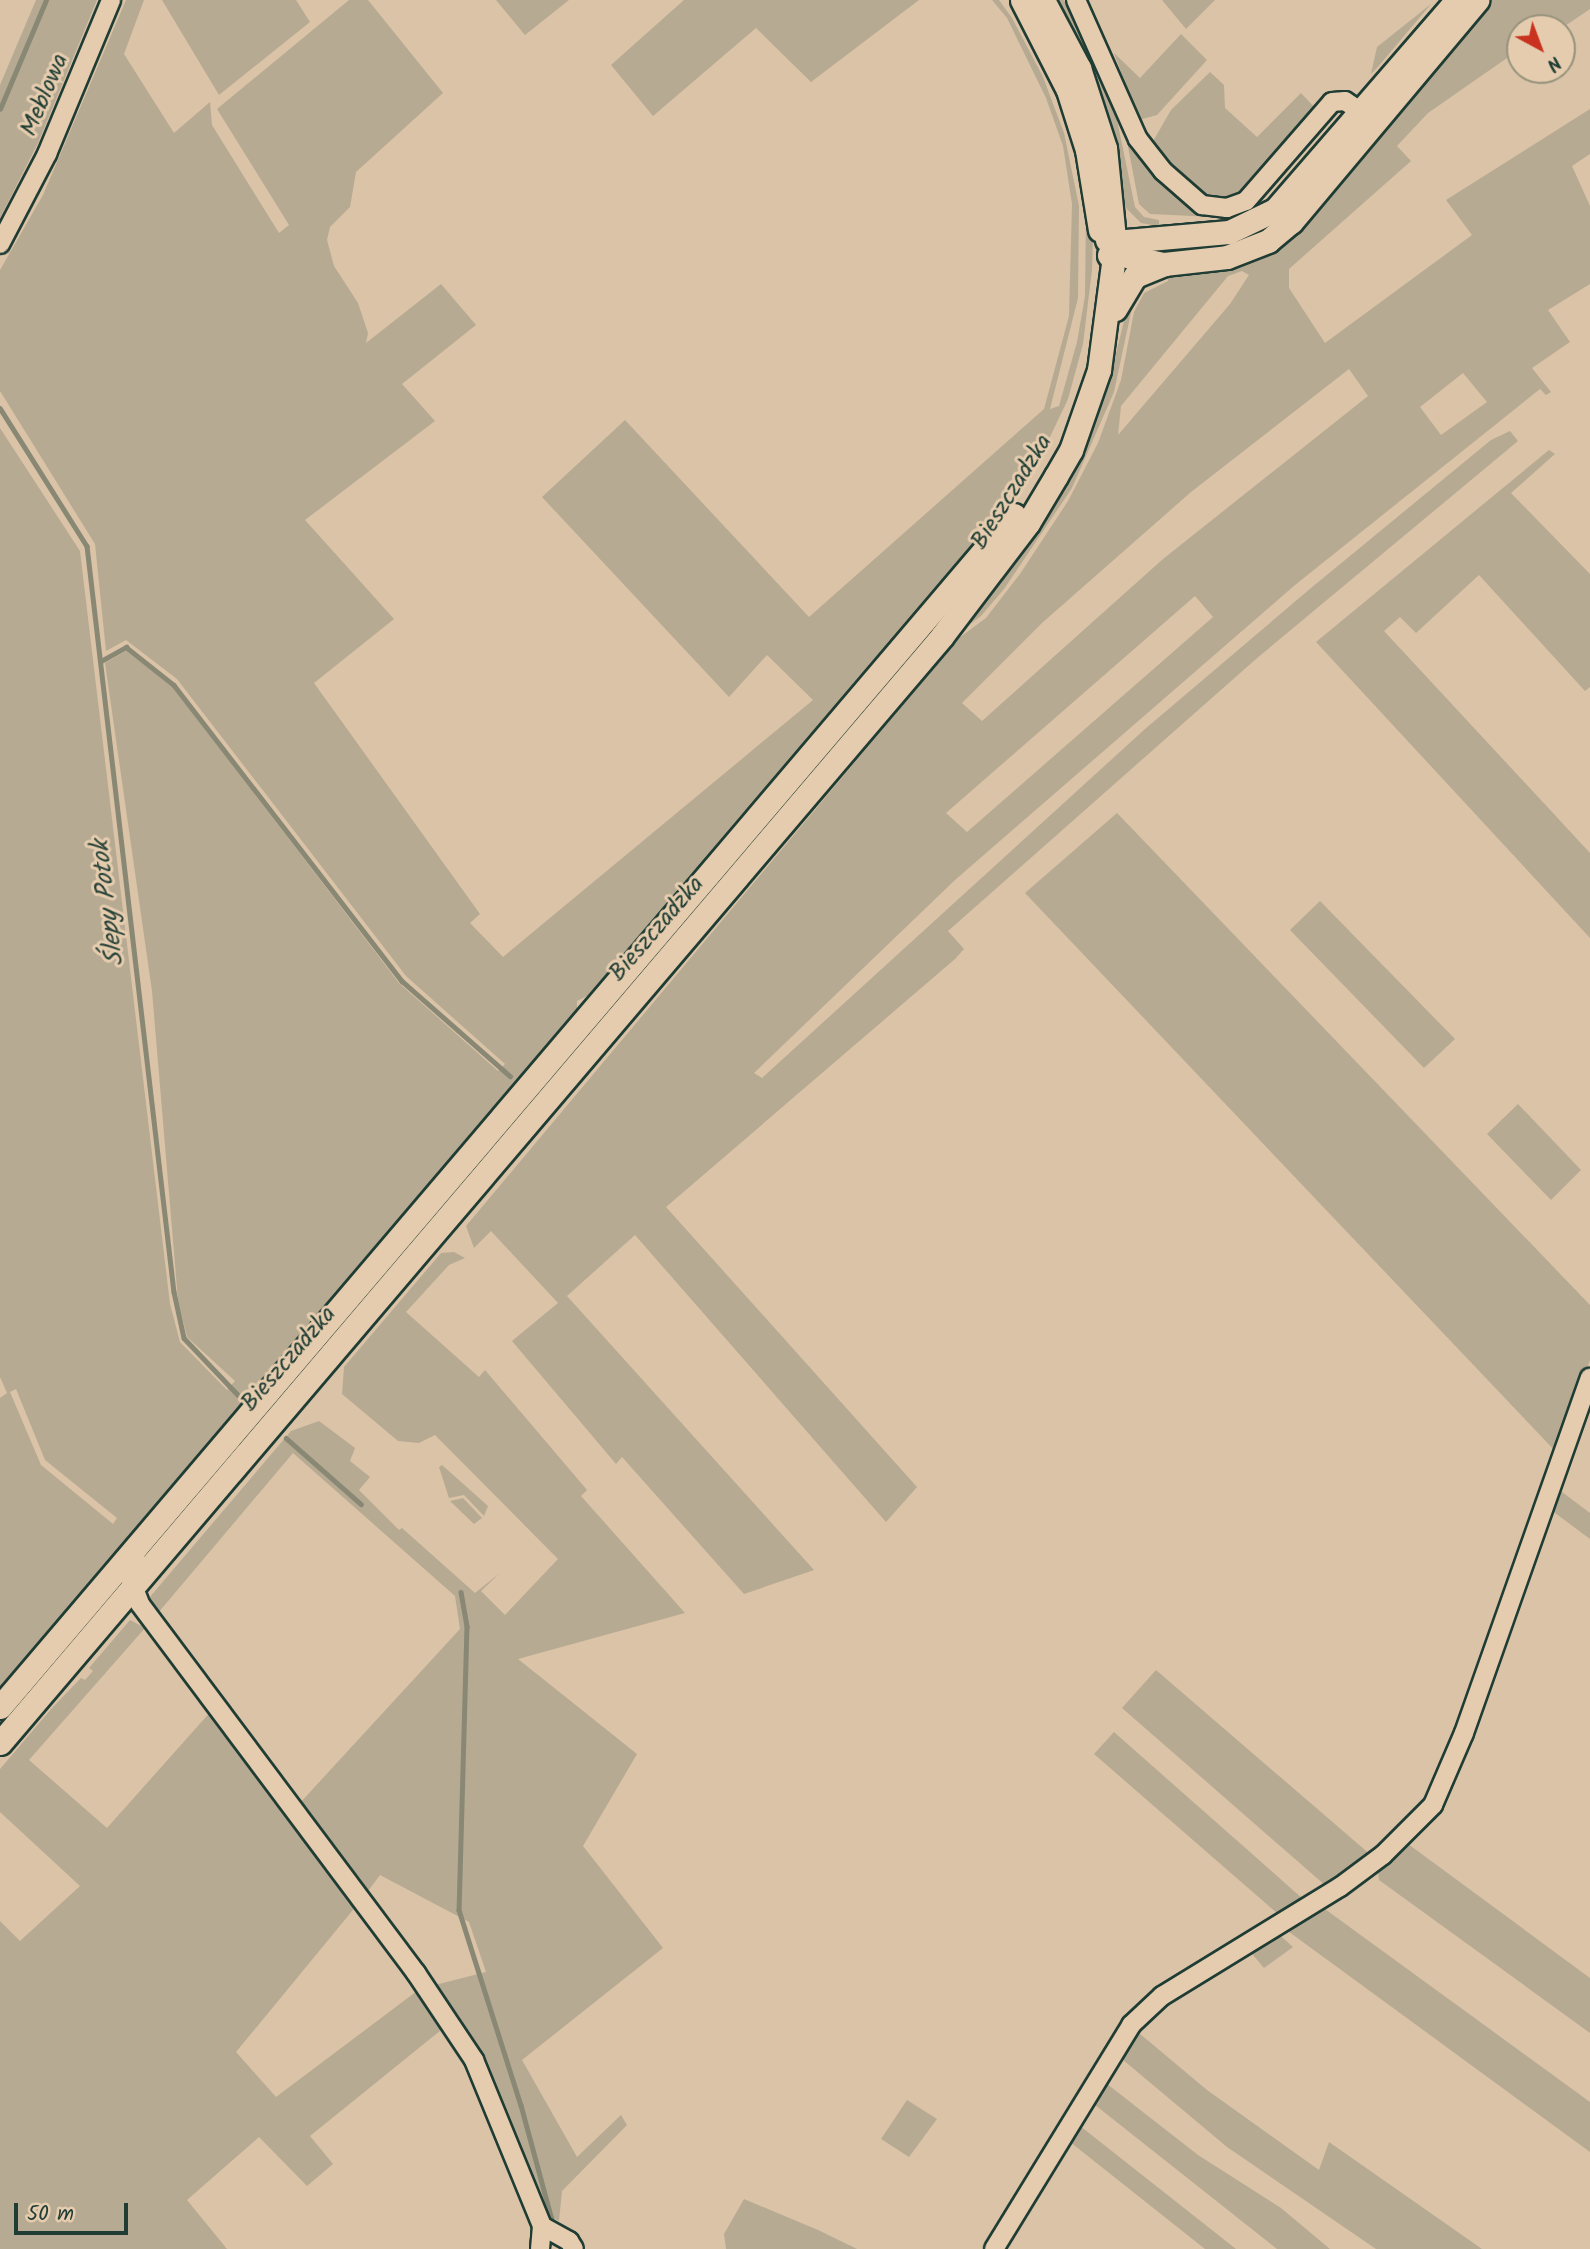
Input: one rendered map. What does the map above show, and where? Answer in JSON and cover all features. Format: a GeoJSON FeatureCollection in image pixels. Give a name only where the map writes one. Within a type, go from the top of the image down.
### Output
{"type":"FeatureCollection","features":[{"type":"Feature","properties":{"kind":"main road"},"geometry":{"type":"LineString","coordinates":[[1022,0],[1068,90],[1087,150],[1105,248]]}},
{"type":"Feature","properties":{"kind":"main road"},"geometry":{"type":"LineString","coordinates":[[1043,0],[1079,68],[1105,148],[1112,196],[1105,248]]}},
{"type":"Feature","properties":{"kind":"main road"},"geometry":{"type":"LineString","coordinates":[[1105,248],[1126,241],[1219,234],[1263,219],[1286,200],[1457,0]]}},
{"type":"Feature","properties":{"kind":"main road"},"geometry":{"type":"LineString","coordinates":[[1108,328],[1135,276],[1164,264],[1234,255],[1279,232],[1478,0]]}},
{"type":"Feature","properties":{"kind":"main road"},"geometry":{"type":"LineString","coordinates":[[1112,196],[1135,227],[1163,237]]}},
{"type":"Feature","properties":{"kind":"main road"},"geometry":{"type":"LineString","coordinates":[[1105,248],[1130,257],[1164,264]]}},
{"type":"Feature","properties":{"kind":"main road","name":"Bieszczadzka"},"geometry":{"type":"LineString","coordinates":[[0,1743],[131,1595],[942,636],[1028,523],[1071,450],[1099,370],[1108,328],[1105,248]]}},
{"type":"Feature","properties":{"kind":"main road","name":"Bieszczadzka"},"geometry":{"type":"LineString","coordinates":[[0,1707],[1004,530],[1039,480],[1063,433],[1094,318],[1105,248]]}},
{"type":"Feature","properties":{"kind":"street","name":"Meblowa"},"geometry":{"type":"LineString","coordinates":[[0,244],[47,154],[111,0]]}},
{"type":"Feature","properties":{"kind":"street"},"geometry":{"type":"LineString","coordinates":[[1076,0],[1138,139],[1163,171],[1202,205],[1227,208],[1246,201],[1332,102],[1345,101],[1360,111]]}},
{"type":"Feature","properties":{"kind":"street"},"geometry":{"type":"LineString","coordinates":[[994,2249],[1130,2025],[1162,1996],[1340,1887],[1411,1830],[1433,1805],[1460,1744],[1590,1378]]}},
{"type":"Feature","properties":{"kind":"street","name":"Bieszczadzka"},"geometry":{"type":"LineString","coordinates":[[84,1608],[111,1592],[131,1595],[129,1575],[139,1545]]}},
{"type":"Feature","properties":{"kind":"street"},"geometry":{"type":"LineString","coordinates":[[131,1595],[416,1973],[474,2060],[543,2227],[540,2249]]}},
{"type":"Feature","properties":{"kind":"street"},"geometry":{"type":"LineString","coordinates":[[543,2227],[568,2243]]}},
{"type":"Feature","properties":{"kind":"shaded area"},"geometry":{"type":"Polygon","coordinates":[[[36,0],[97,0],[38,143],[0,218],[0,85],[36,0]]]}},
{"type":"Feature","properties":{"kind":"shaded area"},"geometry":{"type":"Polygon","coordinates":[[[126,0],[144,0],[124,54],[174,133],[210,102],[212,125],[279,233],[289,225],[217,109],[349,0],[368,0],[443,93],[356,172],[350,207],[330,227],[327,240],[334,266],[358,303],[368,333],[366,343],[441,284],[476,325],[402,384],[435,421],[305,520],[394,619],[314,683],[480,914],[470,923],[503,957],[813,700],[767,655],[729,697],[542,497],[625,420],[809,617],[1044,409],[1069,316],[1072,204],[1063,146],[1046,98],[1007,18],[992,0],[999,0],[1012,18],[1043,77],[1064,133],[1079,206],[1078,298],[1050,409],[1059,406],[1077,342],[1085,296],[1086,214],[1071,131],[1049,72],[1009,0],[1014,0],[1072,116],[1093,237],[1083,344],[1068,399],[1031,477],[989,534],[942,584],[939,582],[587,996],[577,1001],[577,1008],[0,1688],[0,1398],[7,1393],[0,1377],[0,428],[80,551],[170,1304],[180,1342],[227,1390],[235,1381],[187,1337],[178,1300],[152,991],[105,663],[126,651],[172,686],[399,983],[498,1071],[505,1064],[406,976],[177,679],[126,640],[106,651],[95,544],[0,391],[0,270],[43,195],[126,0]],[[16,1389],[10,1392],[41,1465],[113,1524],[117,1518],[45,1460],[16,1389]]]}},
{"type":"Feature","properties":{"kind":"shaded area"},"geometry":{"type":"Polygon","coordinates":[[[162,0],[296,0],[310,22],[219,95],[162,0]]]}},
{"type":"Feature","properties":{"kind":"shaded area"},"geometry":{"type":"Polygon","coordinates":[[[496,0],[569,0],[525,35],[496,0]]]}},
{"type":"Feature","properties":{"kind":"shaded area"},"geometry":{"type":"Polygon","coordinates":[[[684,0],[919,0],[811,82],[756,28],[653,116],[611,65],[684,0]]]}},
{"type":"Feature","properties":{"kind":"shaded area"},"geometry":{"type":"Polygon","coordinates":[[[1055,0],[1064,0],[1068,6],[1101,72],[1117,120],[1135,207],[1144,217],[1159,220],[1159,226],[1141,223],[1125,207],[1114,139],[1093,72],[1055,0]]]}},
{"type":"Feature","properties":{"kind":"shaded area"},"geometry":{"type":"Polygon","coordinates":[[[1162,0],[1215,0],[1186,29],[1162,0]]]}},
{"type":"Feature","properties":{"kind":"shaded area"},"geometry":{"type":"Polygon","coordinates":[[[1491,0],[1590,0],[1590,9],[1576,18],[1576,14],[1506,14],[1506,59],[1428,113],[1397,146],[1411,161],[1289,269],[1289,288],[1325,343],[1472,235],[1446,200],[1590,109],[1590,154],[1572,166],[1590,206],[1590,284],[1548,310],[1570,342],[1532,368],[1551,392],[1546,395],[1540,389],[1295,585],[955,880],[754,1073],[762,1078],[1145,729],[1311,588],[1491,440],[1510,431],[1518,441],[1256,659],[948,931],[964,949],[955,959],[666,1207],[917,1487],[886,1522],[635,1235],[567,1296],[814,1570],[744,1594],[622,1457],[616,1464],[512,1341],[558,1303],[491,1231],[474,1248],[466,1226],[959,638],[986,618],[1020,574],[1068,501],[1098,443],[1121,380],[1134,312],[1144,293],[1168,281],[1169,273],[1232,265],[1350,167],[1491,0]],[[1242,271],[1228,276],[1121,406],[1118,435],[1230,304],[1249,275],[1242,271]],[[1349,369],[1191,492],[1042,623],[962,703],[982,721],[1163,559],[1368,396],[1349,369]],[[1463,373],[1420,407],[1441,435],[1487,402],[1463,373]],[[1195,596],[946,813],[967,832],[1213,617],[1195,596]]]}},
{"type":"Feature","properties":{"kind":"shaded area"},"geometry":{"type":"Polygon","coordinates":[[[1431,4],[1377,68],[1371,74],[1377,47],[1431,4]]]}},
{"type":"Feature","properties":{"kind":"shaded area"},"geometry":{"type":"Polygon","coordinates":[[[1181,34],[1207,60],[1157,115],[1139,120],[1114,53],[1140,78],[1181,34]]]}},
{"type":"Feature","properties":{"kind":"shaded area"},"geometry":{"type":"Polygon","coordinates":[[[1210,72],[1224,85],[1225,108],[1257,137],[1301,93],[1315,108],[1252,188],[1234,201],[1203,199],[1158,155],[1152,143],[1171,110],[1210,72]]]}},
{"type":"Feature","properties":{"kind":"shaded area"},"geometry":{"type":"Polygon","coordinates":[[[1341,110],[1252,209],[1231,216],[1214,217],[1231,215],[1330,113],[1341,110]]]}},
{"type":"Feature","properties":{"kind":"shaded area"},"geometry":{"type":"Polygon","coordinates":[[[1125,131],[1135,151],[1192,209],[1214,217],[1150,214],[1139,204],[1125,131]]]}},
{"type":"Feature","properties":{"kind":"shaded area"},"geometry":{"type":"Polygon","coordinates":[[[1275,225],[1233,246],[1168,256],[1168,245],[1275,225]]]}},
{"type":"Feature","properties":{"kind":"shaded area"},"geometry":{"type":"Polygon","coordinates":[[[1160,274],[1160,279],[1140,291],[1133,303],[1114,392],[1072,488],[1004,589],[981,616],[959,632],[1059,496],[1105,398],[1131,293],[1160,274]]]}},
{"type":"Feature","properties":{"kind":"shaded area"},"geometry":{"type":"Polygon","coordinates":[[[1549,450],[1555,454],[1511,493],[1590,574],[1590,687],[1585,691],[1479,575],[1416,633],[1400,617],[1384,631],[1590,853],[1590,938],[1316,642],[1549,450]]]}},
{"type":"Feature","properties":{"kind":"shaded area"},"geometry":{"type":"Polygon","coordinates":[[[1117,813],[1590,1305],[1590,1360],[1557,1453],[1025,893],[1117,813]]]}},
{"type":"Feature","properties":{"kind":"shaded area"},"geometry":{"type":"Polygon","coordinates":[[[1320,901],[1455,1039],[1424,1068],[1290,930],[1320,901]]]}},
{"type":"Feature","properties":{"kind":"shaded area"},"geometry":{"type":"Polygon","coordinates":[[[1518,1104],[1581,1170],[1551,1200],[1487,1134],[1518,1104]]]}},
{"type":"Feature","properties":{"kind":"shaded area"},"geometry":{"type":"Polygon","coordinates":[[[454,1252],[465,1258],[449,1265],[406,1312],[479,1377],[485,1370],[587,1490],[581,1496],[685,1613],[518,1659],[637,1754],[583,1846],[663,1948],[522,2060],[577,2157],[621,2115],[627,2125],[562,2191],[559,2221],[546,2215],[483,2065],[435,1985],[486,1972],[469,1922],[380,1875],[365,1895],[299,1804],[460,1629],[455,1596],[293,1453],[158,1613],[149,1598],[291,1431],[319,1421],[355,1448],[350,1461],[370,1477],[359,1490],[399,1530],[402,1528],[475,1593],[500,1573],[481,1591],[505,1615],[558,1559],[435,1435],[419,1443],[398,1441],[342,1394],[344,1367],[441,1253],[454,1252]]]}},
{"type":"Feature","properties":{"kind":"shaded area"},"geometry":{"type":"Polygon","coordinates":[[[442,1465],[488,1506],[484,1516],[464,1495],[449,1498],[439,1467],[442,1465]]]}},
{"type":"Feature","properties":{"kind":"shaded area"},"geometry":{"type":"Polygon","coordinates":[[[1554,1486],[1590,1513],[1590,1539],[1547,1507],[1554,1486]]]}},
{"type":"Feature","properties":{"kind":"shaded area"},"geometry":{"type":"Polygon","coordinates":[[[463,1498],[482,1518],[474,1524],[450,1501],[463,1498]]]}},
{"type":"Feature","properties":{"kind":"shaded area"},"geometry":{"type":"Polygon","coordinates":[[[130,1620],[145,1628],[29,1760],[107,1828],[213,1709],[288,1818],[357,1905],[236,2052],[276,2097],[421,1988],[446,2026],[310,2136],[333,2164],[307,2186],[259,2137],[187,2200],[227,2249],[0,2249],[0,1921],[20,1941],[80,1886],[0,1812],[0,1769],[52,1708],[81,1678],[85,1680],[93,1671],[89,1668],[130,1620]]]}},
{"type":"Feature","properties":{"kind":"shaded area"},"geometry":{"type":"Polygon","coordinates":[[[1156,1670],[1372,1856],[1326,1886],[1122,1708],[1156,1670]]]}},
{"type":"Feature","properties":{"kind":"shaded area"},"geometry":{"type":"Polygon","coordinates":[[[1114,1732],[1303,1899],[1278,1914],[1094,1754],[1114,1732]]]}},
{"type":"Feature","properties":{"kind":"shaded area"},"geometry":{"type":"Polygon","coordinates":[[[1404,1841],[1590,1978],[1590,2033],[1379,1880],[1377,1865],[1404,1841]]]}},
{"type":"Feature","properties":{"kind":"shaded area"},"geometry":{"type":"Polygon","coordinates":[[[1318,1904],[1590,2102],[1590,2152],[1281,1926],[1318,1904]]]}},
{"type":"Feature","properties":{"kind":"shaded area"},"geometry":{"type":"Polygon","coordinates":[[[1274,1930],[1293,1947],[1264,1968],[1247,1948],[1274,1930]]]}},
{"type":"Feature","properties":{"kind":"shaded area"},"geometry":{"type":"Polygon","coordinates":[[[1133,2028],[1207,2090],[1319,2170],[1329,2142],[1482,2249],[1376,2249],[1227,2147],[1116,2054],[1133,2028]]]}},
{"type":"Feature","properties":{"kind":"shaded area"},"geometry":{"type":"Polygon","coordinates":[[[1102,2080],[1198,2155],[1281,2208],[1330,2249],[1277,2249],[1090,2101],[1102,2080]]]}},
{"type":"Feature","properties":{"kind":"shaded area"},"geometry":{"type":"Polygon","coordinates":[[[907,2100],[937,2119],[909,2157],[881,2139],[907,2100]]]}},
{"type":"Feature","properties":{"kind":"shaded area"},"geometry":{"type":"Polygon","coordinates":[[[1075,2122],[1236,2249],[1205,2249],[1065,2138],[1075,2122]]]}},
{"type":"Feature","properties":{"kind":"shaded area"},"geometry":{"type":"Polygon","coordinates":[[[744,2199],[857,2249],[726,2249],[724,2234],[744,2199]]]}},
{"type":"Feature","properties":{"kind":"waterway","name":"Ślepy Potok"},"geometry":{"type":"LineString","coordinates":[[0,109],[46,0]]}},
{"type":"Feature","properties":{"kind":"waterway","name":"Ślepy Potok"},"geometry":{"type":"LineString","coordinates":[[0,408],[87,546],[174,1292],[184,1338],[239,1396]]}},
{"type":"Feature","properties":{"kind":"waterway"},"geometry":{"type":"LineString","coordinates":[[101,661],[126,647],[174,685],[402,981],[510,1076]]}},
{"type":"Feature","properties":{"kind":"waterway"},"geometry":{"type":"LineString","coordinates":[[286,1438],[361,1504]]}},
{"type":"Feature","properties":{"kind":"waterway"},"geometry":{"type":"LineString","coordinates":[[461,1592],[467,1626],[459,1910],[521,2105],[554,2227]]}}]}
